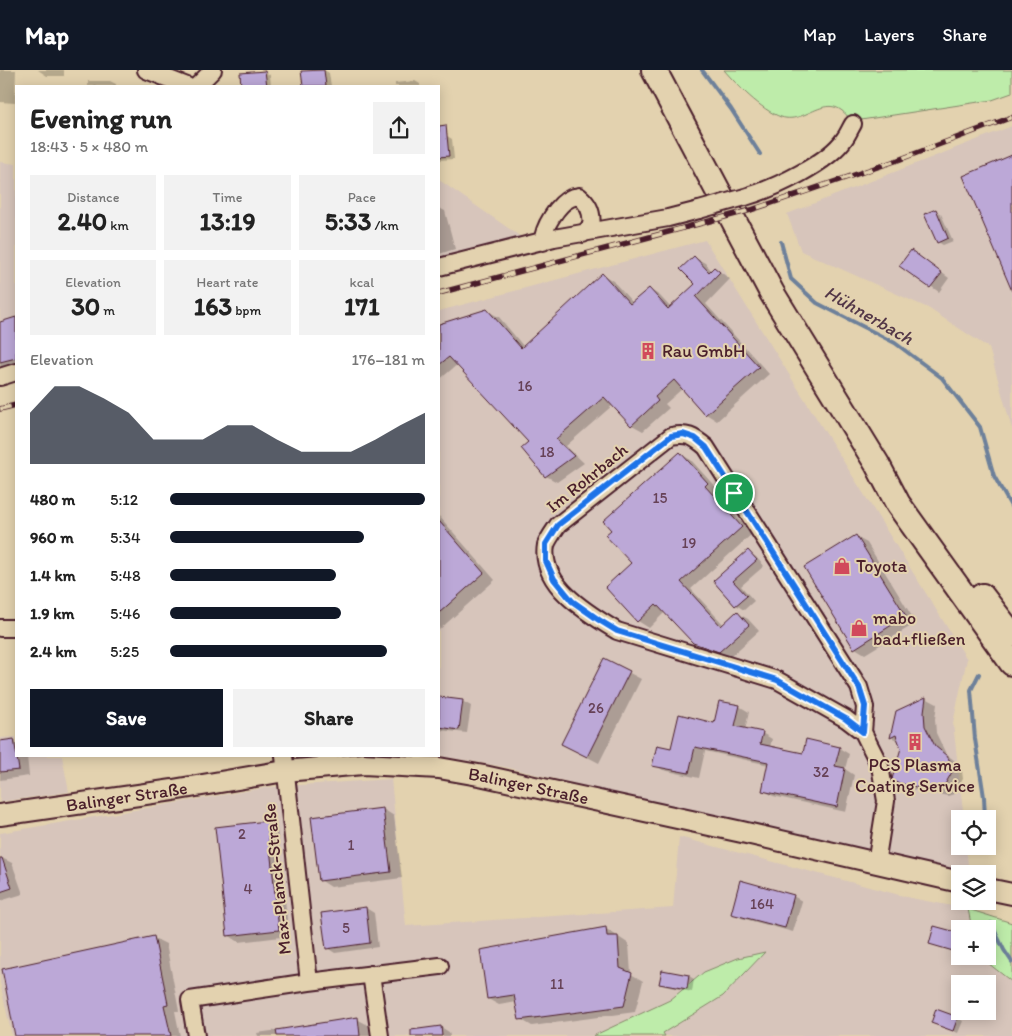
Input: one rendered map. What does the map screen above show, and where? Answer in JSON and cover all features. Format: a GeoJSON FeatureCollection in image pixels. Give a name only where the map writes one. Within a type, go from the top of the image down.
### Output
{"type":"FeatureCollection","features":[{"type":"Feature","properties":{"kind":"highway"},"geometry":{"type":"LineString","coordinates":[[654,70],[772,293],[877,464],[898,504],[1012,663]]}},
{"type":"Feature","properties":{"kind":"highway"},"geometry":{"type":"LineString","coordinates":[[877,464],[896,479],[1012,635]]}},
{"type":"Feature","properties":{"kind":"main road","name":"Balinger Straße"},"geometry":{"type":"LineString","coordinates":[[0,814],[173,790],[285,764],[364,764],[439,768],[669,816],[951,880]]}},
{"type":"Feature","properties":{"kind":"main road"},"geometry":{"type":"LineString","coordinates":[[996,890],[1012,894]]}},
{"type":"Feature","properties":{"kind":"street"},"geometry":{"type":"LineString","coordinates":[[146,70],[184,85]]}},
{"type":"Feature","properties":{"kind":"street"},"geometry":{"type":"LineString","coordinates":[[198,85],[213,70]]}},
{"type":"Feature","properties":{"kind":"street"},"geometry":{"type":"LineString","coordinates":[[440,267],[554,238],[583,234],[699,210],[745,197],[786,182],[828,155],[845,139],[853,124]]}},
{"type":"Feature","properties":{"kind":"street"},"geometry":{"type":"LineString","coordinates":[[542,242],[542,235],[546,226],[558,208],[570,198],[579,196],[585,201],[591,212],[591,226],[583,234]]}},
{"type":"Feature","properties":{"kind":"street"},"geometry":{"type":"LineString","coordinates":[[0,377],[15,372]]}},
{"type":"Feature","properties":{"kind":"street","name":"Im Rohrbach"},"geometry":{"type":"LineString","coordinates":[[863,732],[865,706],[859,687],[706,447],[695,438],[683,434],[671,436],[558,525],[546,544],[546,561],[554,579],[572,601],[599,620],[617,631],[777,680],[846,719],[863,732],[880,766],[886,801],[876,864]]}},
{"type":"Feature","properties":{"kind":"street"},"geometry":{"type":"LineString","coordinates":[[0,628],[15,628]]}},
{"type":"Feature","properties":{"kind":"street","name":"Max-Planck-Straße"},"geometry":{"type":"LineString","coordinates":[[285,764],[309,982]]}},
{"type":"Feature","properties":{"kind":"street"},"geometry":{"type":"LineString","coordinates":[[196,1036],[190,1000],[309,982],[440,966]]}},
{"type":"Feature","properties":{"kind":"street"},"geometry":{"type":"LineString","coordinates":[[371,974],[380,1036]]}},
{"type":"Feature","properties":{"kind":"shaded area"},"geometry":{"type":"Polygon","coordinates":[[[1012,126],[1012,429],[989,348],[928,308],[801,251],[787,214],[1012,126]]]}},
{"type":"Feature","properties":{"kind":"shaded area"},"geometry":{"type":"Polygon","coordinates":[[[0,162],[15,164],[15,363],[0,367],[0,162]]]}},
{"type":"Feature","properties":{"kind":"shaded area"},"geometry":{"type":"Polygon","coordinates":[[[440,181],[537,248],[440,269],[440,181]]]}},
{"type":"Feature","properties":{"kind":"shaded area"},"geometry":{"type":"Polygon","coordinates":[[[705,240],[967,659],[953,723],[963,810],[951,810],[951,855],[967,855],[968,865],[951,865],[951,873],[505,767],[440,756],[440,311],[705,240]]]}},
{"type":"Feature","properties":{"kind":"shaded area"},"geometry":{"type":"Polygon","coordinates":[[[15,737],[15,757],[62,757],[69,792],[0,802],[0,738],[15,737]]]}},
{"type":"Feature","properties":{"kind":"shaded area"},"geometry":{"type":"Polygon","coordinates":[[[391,779],[406,926],[673,908],[679,837],[911,898],[951,906],[951,910],[968,910],[971,920],[951,920],[951,965],[990,965],[1012,982],[1012,1036],[665,1036],[663,1033],[723,996],[704,972],[670,1000],[593,1036],[12,1036],[0,983],[0,833],[270,787],[391,779]]]}},
{"type":"Feature","properties":{"kind":"green space"},"geometry":{"type":"Polygon","coordinates":[[[724,70],[1012,70],[1012,93],[992,100],[861,120],[853,124],[844,113],[835,107],[818,109],[791,118],[773,114],[742,90],[724,70]]]}},
{"type":"Feature","properties":{"kind":"green space"},"geometry":{"type":"Polygon","coordinates":[[[968,910],[1012,923],[1012,982],[990,965],[996,965],[996,920],[970,920],[968,910]]]}},
{"type":"Feature","properties":{"kind":"green space"},"geometry":{"type":"Polygon","coordinates":[[[765,952],[723,996],[663,1033],[665,1036],[593,1036],[670,1000],[704,972],[738,958],[765,952]]]}},
{"type":"Feature","properties":{"kind":"building"},"geometry":{"type":"Polygon","coordinates":[[[324,70],[326,85],[303,85],[301,71],[324,70]]]}},
{"type":"Feature","properties":{"kind":"building"},"geometry":{"type":"Polygon","coordinates":[[[265,71],[267,85],[241,85],[240,73],[265,71]]]}},
{"type":"Feature","properties":{"kind":"building"},"geometry":{"type":"Polygon","coordinates":[[[446,125],[449,156],[440,157],[440,126],[446,125]]]}},
{"type":"Feature","properties":{"kind":"building"},"geometry":{"type":"Polygon","coordinates":[[[1012,155],[1012,291],[963,176],[1012,155]]]}},
{"type":"Feature","properties":{"kind":"building"},"geometry":{"type":"Polygon","coordinates":[[[936,209],[948,238],[937,243],[924,214],[936,209]]]}},
{"type":"Feature","properties":{"kind":"building"},"geometry":{"type":"Polygon","coordinates":[[[911,250],[942,273],[930,288],[899,266],[911,250]]]}},
{"type":"Feature","properties":{"kind":"building"},"geometry":{"type":"Polygon","coordinates":[[[694,256],[709,272],[714,267],[720,272],[696,297],[759,367],[705,415],[674,380],[655,397],[658,401],[631,426],[604,397],[556,439],[574,456],[545,477],[521,448],[528,442],[449,357],[440,364],[440,324],[487,309],[521,348],[602,273],[630,304],[649,288],[668,309],[695,284],[680,269],[694,256]]]}},
{"type":"Feature","properties":{"kind":"building"},"geometry":{"type":"Polygon","coordinates":[[[15,317],[15,358],[0,362],[0,322],[15,317]]]}},
{"type":"Feature","properties":{"kind":"building"},"geometry":{"type":"Polygon","coordinates":[[[680,452],[708,483],[705,486],[742,527],[681,582],[721,626],[737,611],[749,625],[719,652],[693,643],[656,604],[637,622],[605,587],[631,563],[605,535],[611,530],[603,521],[680,452]]]}},
{"type":"Feature","properties":{"kind":"building"},"geometry":{"type":"Polygon","coordinates":[[[440,522],[484,573],[440,612],[440,522]]]}},
{"type":"Feature","properties":{"kind":"building"},"geometry":{"type":"Polygon","coordinates":[[[856,535],[906,616],[854,649],[804,567],[856,535]]]}},
{"type":"Feature","properties":{"kind":"building"},"geometry":{"type":"Polygon","coordinates":[[[748,550],[757,560],[733,581],[747,596],[735,606],[713,581],[748,550]]]}},
{"type":"Feature","properties":{"kind":"building"},"geometry":{"type":"Polygon","coordinates":[[[604,658],[630,671],[587,757],[561,744],[604,658]]]}},
{"type":"Feature","properties":{"kind":"building"},"geometry":{"type":"Polygon","coordinates":[[[440,697],[463,700],[459,730],[440,727],[440,697]]]}},
{"type":"Feature","properties":{"kind":"building","name":"PCS Plasma Coating Service"},"geometry":{"type":"Polygon","coordinates":[[[926,697],[925,726],[935,746],[947,756],[951,763],[952,772],[943,788],[935,791],[893,782],[892,779],[901,748],[896,735],[890,738],[896,711],[926,697]]]}},
{"type":"Feature","properties":{"kind":"building"},"geometry":{"type":"Polygon","coordinates":[[[719,701],[740,705],[735,726],[763,732],[760,744],[803,753],[806,739],[840,747],[835,766],[845,768],[837,807],[762,791],[768,762],[695,747],[689,773],[652,766],[657,745],[671,748],[679,714],[714,723],[719,701]]]}},
{"type":"Feature","properties":{"kind":"building"},"geometry":{"type":"Polygon","coordinates":[[[14,739],[15,757],[17,757],[19,770],[0,772],[0,741],[14,739]]]}},
{"type":"Feature","properties":{"kind":"building"},"geometry":{"type":"Polygon","coordinates":[[[383,808],[391,872],[319,881],[311,817],[383,808]]]}},
{"type":"Feature","properties":{"kind":"building"},"geometry":{"type":"Polygon","coordinates":[[[267,821],[279,930],[227,936],[215,827],[267,821]]]}},
{"type":"Feature","properties":{"kind":"building"},"geometry":{"type":"Polygon","coordinates":[[[0,858],[2,858],[12,888],[0,892],[0,858]]]}},
{"type":"Feature","properties":{"kind":"building"},"geometry":{"type":"Polygon","coordinates":[[[740,880],[794,895],[785,928],[731,914],[740,880]]]}},
{"type":"Feature","properties":{"kind":"building"},"geometry":{"type":"Polygon","coordinates":[[[366,907],[370,943],[326,949],[321,913],[366,907]]]}},
{"type":"Feature","properties":{"kind":"building"},"geometry":{"type":"Polygon","coordinates":[[[934,926],[951,931],[951,950],[929,944],[934,926]]]}},
{"type":"Feature","properties":{"kind":"building"},"geometry":{"type":"Polygon","coordinates":[[[606,927],[607,936],[618,936],[620,968],[632,973],[624,1006],[519,1020],[514,995],[487,999],[480,950],[606,927]]]}},
{"type":"Feature","properties":{"kind":"building"},"geometry":{"type":"Polygon","coordinates":[[[154,936],[168,1004],[164,1005],[171,1036],[15,1036],[2,969],[154,936]]]}},
{"type":"Feature","properties":{"kind":"building"},"geometry":{"type":"Polygon","coordinates":[[[662,970],[689,975],[687,989],[659,984],[662,970]]]}},
{"type":"Feature","properties":{"kind":"building"},"geometry":{"type":"Polygon","coordinates":[[[936,1009],[951,1014],[951,1020],[957,1020],[953,1031],[931,1023],[936,1009]]]}},
{"type":"Feature","properties":{"kind":"building"},"geometry":{"type":"Polygon","coordinates":[[[358,1017],[360,1036],[277,1036],[276,1030],[358,1017]]]}},
{"type":"Feature","properties":{"kind":"building"},"geometry":{"type":"Polygon","coordinates":[[[441,1026],[442,1036],[411,1036],[411,1030],[441,1026]]]}},
{"type":"Feature","properties":{"kind":"waterway","name":"Hühnerbach"},"geometry":{"type":"LineString","coordinates":[[702,70],[731,109],[760,154]]}},
{"type":"Feature","properties":{"kind":"waterway","name":"Hühnerbach"},"geometry":{"type":"LineString","coordinates":[[781,242],[791,279],[817,303],[895,343],[942,378],[980,427],[994,476],[1012,508]]}},
{"type":"Feature","properties":{"kind":"waterway","name":"Hühnerbach"},"geometry":{"type":"LineString","coordinates":[[979,674],[971,690],[975,739],[985,810]]}},
{"type":"Feature","properties":{"kind":"waterway","name":"Hühnerbach"},"geometry":{"type":"LineString","coordinates":[[996,933],[1012,962]]}},
{"type":"Feature","properties":{"kind":"railway"},"geometry":{"type":"LineString","coordinates":[[440,293],[751,210],[898,160],[1012,117]]}},
{"type":"Feature","properties":{"kind":"railway"},"geometry":{"type":"LineString","coordinates":[[0,409],[15,405]]}},
{"type":"Feature","properties":{"kind":"place","name":"Rau GmbH"},"geometry":{"type":"Point","coordinates":[648,351]}},
{"type":"Feature","properties":{"kind":"place","name":"Toyota"},"geometry":{"type":"Point","coordinates":[842,566]}},
{"type":"Feature","properties":{"kind":"place","name":"mabo bad+fließen"},"geometry":{"type":"Point","coordinates":[859,628]}},
{"type":"Feature","properties":{"kind":"place","name":"PCS Plasma Coating Service"},"geometry":{"type":"Point","coordinates":[915,742]}},
{"type":"Feature","properties":{"kind":"route"},"geometry":{"type":"LineString","coordinates":[[683,434],[695,438],[706,447],[734,493],[859,687],[865,706],[863,732],[846,719],[777,680],[617,631],[572,601],[554,579],[546,561],[546,544],[558,525],[671,436],[683,434]]}}]}
